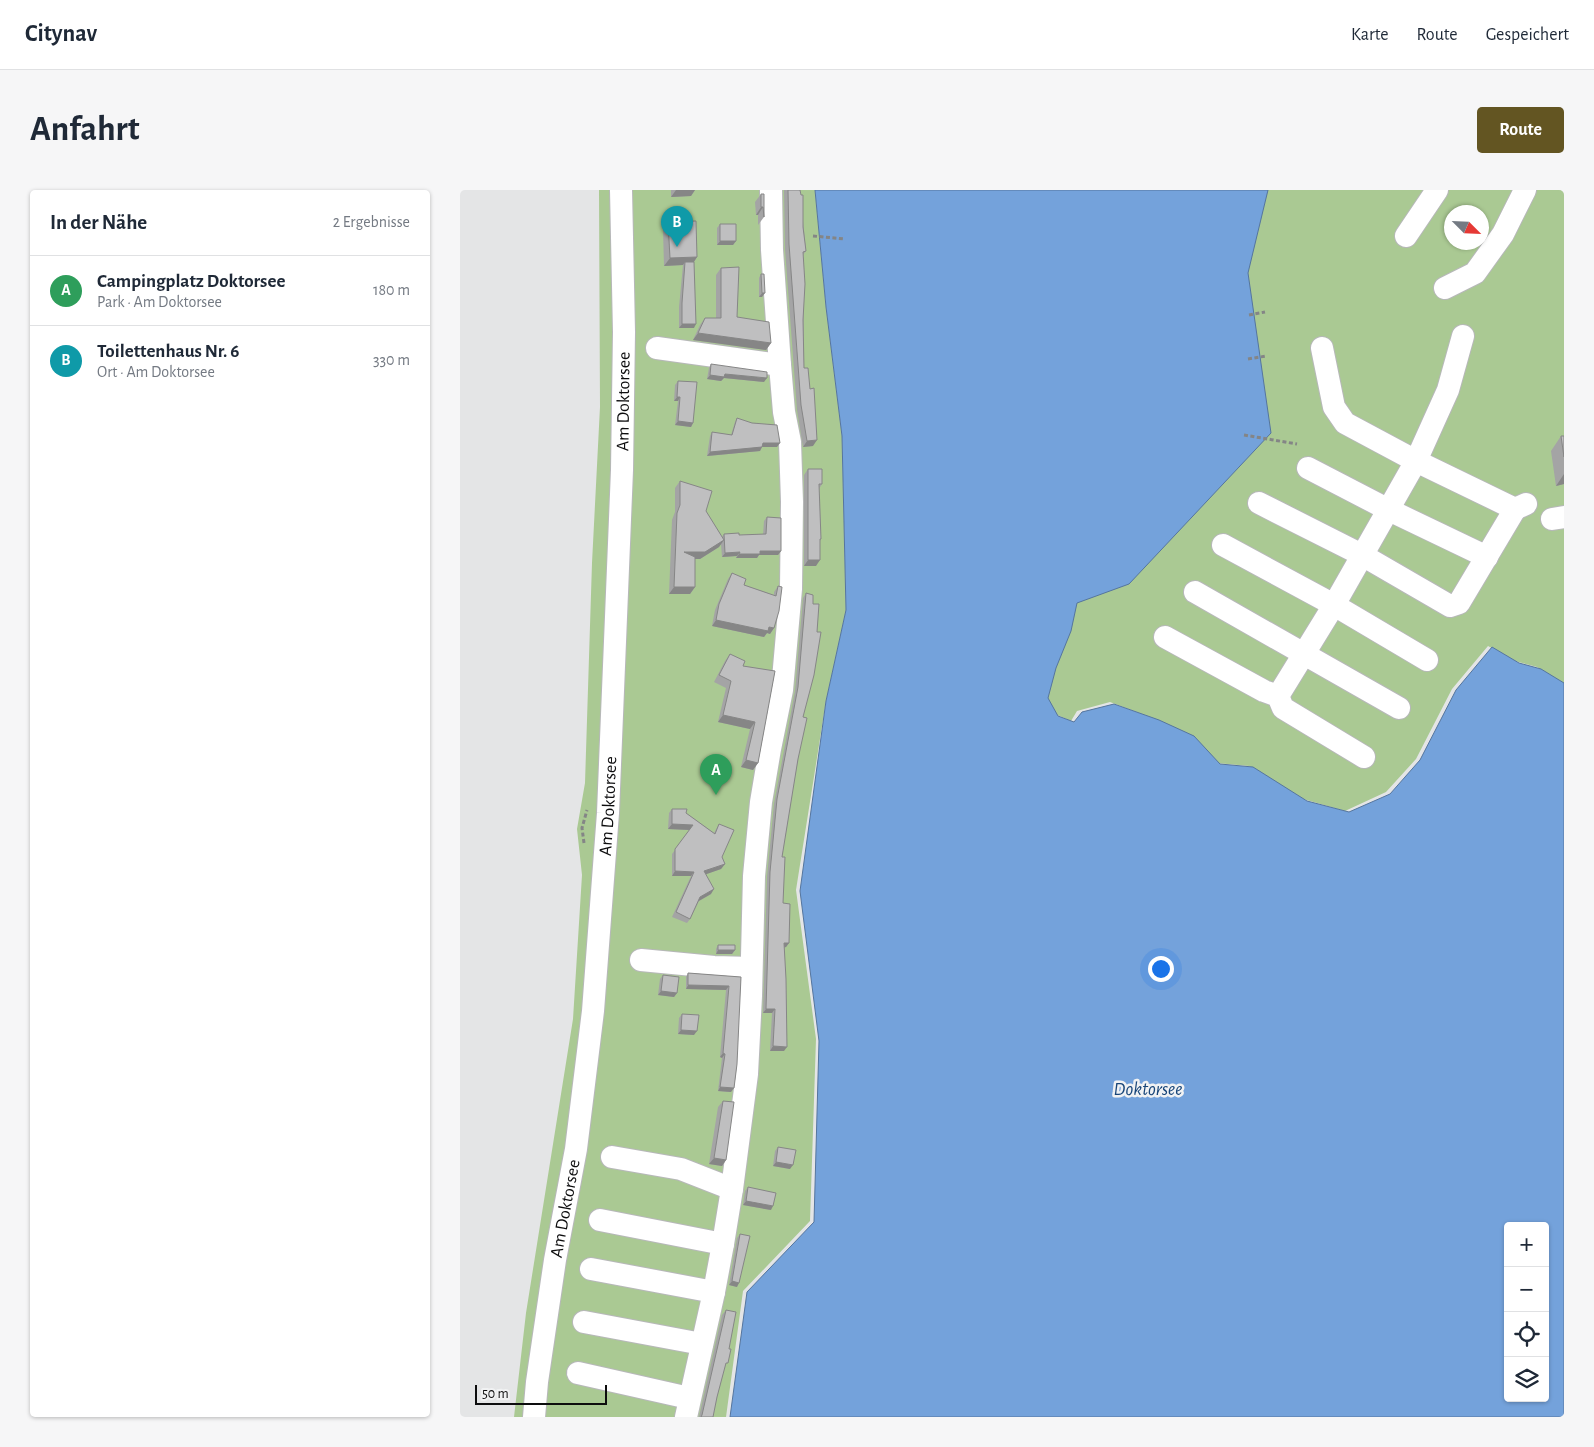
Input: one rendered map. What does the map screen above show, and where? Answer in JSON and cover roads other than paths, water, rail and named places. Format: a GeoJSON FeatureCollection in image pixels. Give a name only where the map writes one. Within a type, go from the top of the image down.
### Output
{"type":"FeatureCollection","features":[{"type":"Feature","properties":{"kind":"street","name":"Am Doktorsee"},"geometry":{"type":"LineString","coordinates":[[534,1417],[537,1382],[556,1260],[576,1149],[594,1011],[604,872],[622,470],[624,332],[621,190]]}},
{"type":"Feature","properties":{"kind":"street"},"geometry":{"type":"LineString","coordinates":[[578,1373],[688,1407],[714,1292],[732,1189],[747,1074],[754,876],[761,802],[782,690],[791,589],[792,502],[790,442],[784,412],[780,365],[772,250],[771,190]]}},
{"type":"Feature","properties":{"kind":"street"},"geometry":{"type":"LineString","coordinates":[[1406,236],[1438,190]]}},
{"type":"Feature","properties":{"kind":"street"},"geometry":{"type":"LineString","coordinates":[[1446,288],[1474,272],[1503,234],[1525,190]]}},
{"type":"Feature","properties":{"kind":"street"},"geometry":{"type":"LineString","coordinates":[[1278,696],[1334,605],[1416,461],[1448,390],[1463,336]]}},
{"type":"Feature","properties":{"kind":"street"},"geometry":{"type":"LineString","coordinates":[[658,348],[780,365]]}},
{"type":"Feature","properties":{"kind":"street"},"geometry":{"type":"LineString","coordinates":[[1259,503],[1362,555],[1450,606],[1459,603],[1520,506],[1416,461],[1345,423],[1334,407],[1322,348]]}},
{"type":"Feature","properties":{"kind":"street"},"geometry":{"type":"LineString","coordinates":[[1308,468],[1388,510],[1487,557]]}},
{"type":"Feature","properties":{"kind":"street"},"geometry":{"type":"LineString","coordinates":[[1223,546],[1334,605],[1427,660]]}},
{"type":"Feature","properties":{"kind":"street"},"geometry":{"type":"LineString","coordinates":[[1194,592],[1399,708]]}},
{"type":"Feature","properties":{"kind":"street"},"geometry":{"type":"LineString","coordinates":[[1165,637],[1264,691],[1278,696],[1283,708],[1364,757]]}},
{"type":"Feature","properties":{"kind":"street"},"geometry":{"type":"LineString","coordinates":[[641,960],[714,967],[751,968]]}},
{"type":"Feature","properties":{"kind":"street"},"geometry":{"type":"LineString","coordinates":[[612,1157],[681,1169],[732,1189]]}},
{"type":"Feature","properties":{"kind":"street"},"geometry":{"type":"LineString","coordinates":[[600,1220],[722,1244]]}},
{"type":"Feature","properties":{"kind":"street"},"geometry":{"type":"LineString","coordinates":[[591,1269],[714,1292]]}},
{"type":"Feature","properties":{"kind":"street"},"geometry":{"type":"LineString","coordinates":[[584,1322],[702,1344]]}},
{"type":"Feature","properties":{"kind":"water","name":"Doktorsee"},"geometry":{"type":"Polygon","coordinates":[[[815,190],[1268,190],[1248,273],[1271,433],[1129,584],[1077,603],[1071,631],[1056,668],[1048,698],[1058,716],[1074,722],[1082,712],[1114,704],[1159,720],[1194,736],[1220,764],[1253,767],[1307,801],[1349,812],[1390,794],[1420,760],[1456,690],[1492,647],[1519,663],[1541,669],[1564,683],[1564,1417],[730,1417],[747,1292],[814,1222],[819,1041],[800,891],[826,701],[846,610],[842,436],[826,307],[815,190]]]}},
{"type":"Feature","properties":{"kind":"place","name":"Toilettenhaus Nr. 6"},"geometry":{"type":"Point","coordinates":[677,247]}},
{"type":"Feature","properties":{"kind":"place","name":"Campingplatz Doktorsee"},"geometry":{"type":"Point","coordinates":[716,795]}}]}
